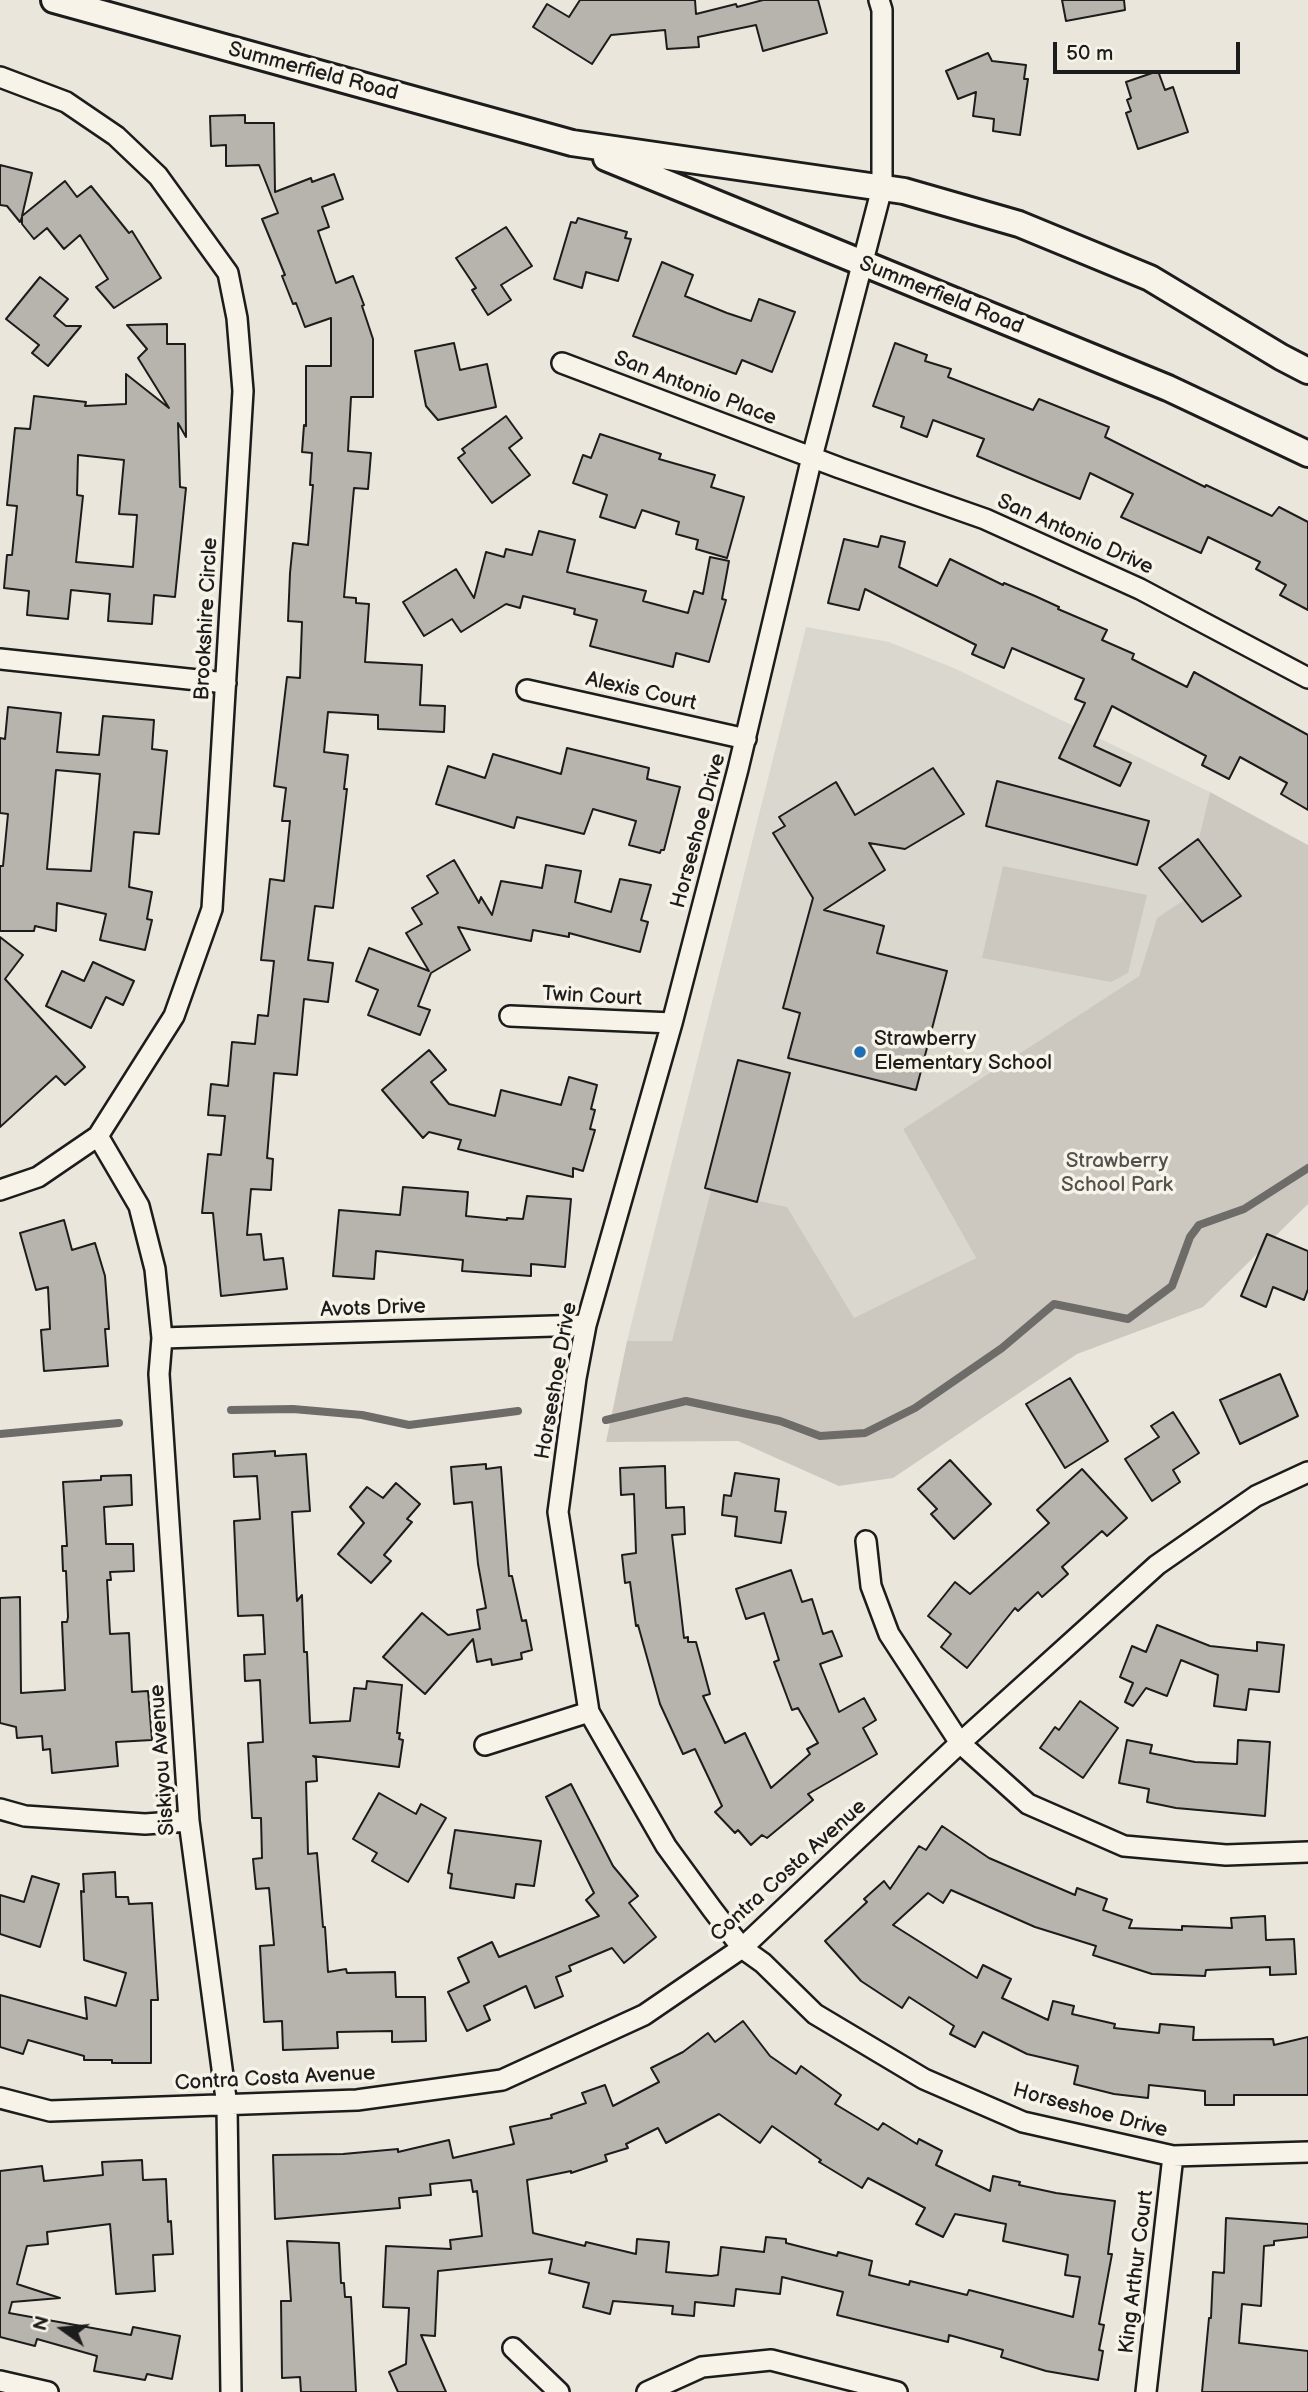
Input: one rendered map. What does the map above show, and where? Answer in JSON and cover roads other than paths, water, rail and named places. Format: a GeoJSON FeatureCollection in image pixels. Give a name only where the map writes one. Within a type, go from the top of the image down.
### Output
{"type":"FeatureCollection","features":[{"type":"Feature","properties":{"kind":"street","name":"Summerfield Road"},"geometry":{"type":"LineString","coordinates":[[54,0],[572,144],[1168,388],[1308,454]]}},
{"type":"Feature","properties":{"kind":"street","name":"Horseshoe Drive"},"geometry":{"type":"LineString","coordinates":[[879,0],[883,10],[882,188],[812,457],[746,739],[671,1023],[586,1325],[576,1378],[558,1513],[589,1712],[666,1846],[742,1948],[763,1962],[815,2014],[924,2079],[1023,2122],[1173,2156],[1308,2152]]}},
{"type":"Feature","properties":{"kind":"street","name":"Brookshire Circle"},"geometry":{"type":"LineString","coordinates":[[0,77],[66,102],[116,136],[158,176],[228,273],[237,318],[243,391],[212,909],[174,1016],[98,1136],[37,1177],[0,1190]]}},
{"type":"Feature","properties":{"kind":"street","name":"Summerfield Road"},"geometry":{"type":"LineString","coordinates":[[572,144],[904,191],[1019,224],[1150,278],[1308,371]]}},
{"type":"Feature","properties":{"kind":"street","name":"San Antonio Place"},"geometry":{"type":"LineString","coordinates":[[562,363],[812,457]]}},
{"type":"Feature","properties":{"kind":"street","name":"San Antonio Drive"},"geometry":{"type":"LineString","coordinates":[[812,457],[985,519],[1140,589],[1308,678]]}},
{"type":"Feature","properties":{"kind":"street"},"geometry":{"type":"LineString","coordinates":[[0,659],[226,683]]}},
{"type":"Feature","properties":{"kind":"street","name":"Alexis Court"},"geometry":{"type":"LineString","coordinates":[[527,690],[746,739]]}},
{"type":"Feature","properties":{"kind":"street","name":"Twin Court"},"geometry":{"type":"LineString","coordinates":[[510,1016],[671,1023]]}},
{"type":"Feature","properties":{"kind":"street","name":"Siskiyou Avenue"},"geometry":{"type":"LineString","coordinates":[[98,1136],[139,1206],[155,1269],[162,1338],[159,1374],[189,1821],[227,2106],[230,2392]]}},
{"type":"Feature","properties":{"kind":"street","name":"Avots Drive"},"geometry":{"type":"LineString","coordinates":[[162,1338],[586,1325]]}},
{"type":"Feature","properties":{"kind":"street","name":"Contra Costa Avenue"},"geometry":{"type":"LineString","coordinates":[[0,2098],[50,2111],[357,2100],[502,2080],[644,2015],[742,1948],[960,1743],[1157,1565],[1256,1496],[1308,1472]]}},
{"type":"Feature","properties":{"kind":"street"},"geometry":{"type":"LineString","coordinates":[[866,1541],[871,1586],[889,1634],[960,1743],[1028,1804],[1124,1846],[1226,1855],[1308,1852]]}},
{"type":"Feature","properties":{"kind":"street"},"geometry":{"type":"LineString","coordinates":[[485,1745],[589,1712]]}},
{"type":"Feature","properties":{"kind":"street"},"geometry":{"type":"LineString","coordinates":[[0,1809],[24,1816],[145,1824],[189,1821]]}},
{"type":"Feature","properties":{"kind":"street","name":"King Arthur Court"},"geometry":{"type":"LineString","coordinates":[[1146,2392],[1173,2156]]}},
{"type":"Feature","properties":{"kind":"street"},"geometry":{"type":"LineString","coordinates":[[513,2348],[559,2392]]}},
{"type":"Feature","properties":{"kind":"street"},"geometry":{"type":"LineString","coordinates":[[647,2392],[702,2367],[771,2360],[886,2391]]}},
{"type":"Feature","properties":{"kind":"street"},"geometry":{"type":"LineString","coordinates":[[0,2381],[48,2392]]}},
{"type":"Feature","properties":{"kind":"waterway"},"geometry":{"type":"LineString","coordinates":[[606,1420],[686,1401],[780,1421],[820,1436],[865,1433],[915,1408],[1002,1348],[1054,1304],[1128,1319],[1172,1286],[1190,1237],[1199,1225],[1244,1209],[1308,1168]]}},
{"type":"Feature","properties":{"kind":"waterway"},"geometry":{"type":"LineString","coordinates":[[231,1410],[293,1409],[362,1415],[409,1425],[518,1411]]}},
{"type":"Feature","properties":{"kind":"waterway"},"geometry":{"type":"LineString","coordinates":[[0,1434],[119,1423]]}},
{"type":"Feature","properties":{"kind":"place","name":"Strawberry Elementary School"},"geometry":{"type":"Point","coordinates":[860,1052]}},
{"type":"Feature","properties":{"kind":"park label","name":"Strawberry School Park"},"geometry":{"type":"Point","coordinates":[1117,1174]}}]}
